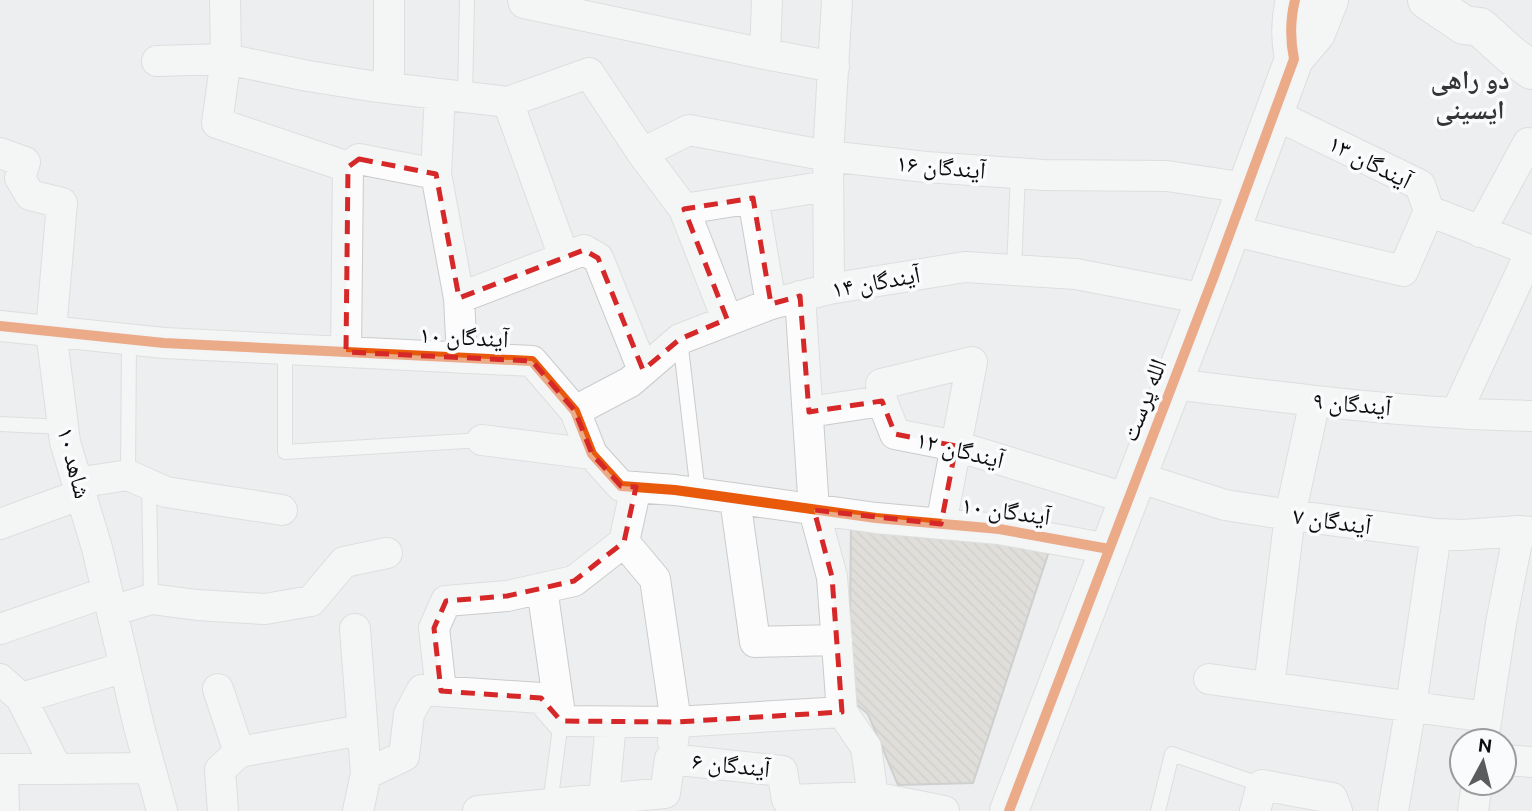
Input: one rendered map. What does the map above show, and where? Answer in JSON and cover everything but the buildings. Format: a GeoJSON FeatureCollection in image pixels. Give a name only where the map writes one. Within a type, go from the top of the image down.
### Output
{"type":"FeatureCollection","features":[{"type":"Feature","properties":{"kind":"street"},"geometry":{"type":"LineString","coordinates":[[225,0],[226,59],[217,123],[348,167]]}},
{"type":"Feature","properties":{"kind":"street"},"geometry":{"type":"LineString","coordinates":[[389,0],[389,88]]}},
{"type":"Feature","properties":{"kind":"street"},"geometry":{"type":"LineString","coordinates":[[523,0],[524,3],[834,67]]}},
{"type":"Feature","properties":{"kind":"street"},"geometry":{"type":"LineString","coordinates":[[765,54],[767,0]]}},
{"type":"Feature","properties":{"kind":"street"},"geometry":{"type":"LineString","coordinates":[[830,289],[828,156],[837,0]]}},
{"type":"Feature","properties":{"kind":"street","name":"الله پرست"},"geometry":{"type":"LineString","coordinates":[[1009,811],[1294,59],[1291,27],[1295,0]]}},
{"type":"Feature","properties":{"kind":"street"},"geometry":{"type":"LineString","coordinates":[[1294,59],[1316,33],[1329,0]]}},
{"type":"Feature","properties":{"kind":"street"},"geometry":{"type":"LineString","coordinates":[[1427,0],[1464,25],[1475,14],[1511,55],[1532,70]]}},
{"type":"Feature","properties":{"kind":"street"},"geometry":{"type":"LineString","coordinates":[[157,61],[226,59],[308,76],[508,102],[589,73],[642,153],[684,209],[727,319]]}},
{"type":"Feature","properties":{"kind":"street"},"geometry":{"type":"LineString","coordinates":[[453,95],[436,174],[459,298],[462,358]]}},
{"type":"Feature","properties":{"kind":"street"},"geometry":{"type":"LineString","coordinates":[[508,102],[564,257]]}},
{"type":"Feature","properties":{"kind":"street","name":"آیندگان ۱۳"},"geometry":{"type":"LineString","coordinates":[[1273,114],[1420,185],[1429,211],[1532,251]]}},
{"type":"Feature","properties":{"kind":"street","name":"آیندگان ۱۶"},"geometry":{"type":"LineString","coordinates":[[642,153],[689,130],[828,156],[926,167],[1043,175],[1167,176],[1246,188]]}},
{"type":"Feature","properties":{"kind":"street"},"geometry":{"type":"LineString","coordinates":[[1480,232],[1530,144]]}},
{"type":"Feature","properties":{"kind":"street","name":"شاهد ۱۰"},"geometry":{"type":"LineString","coordinates":[[0,153],[25,162],[20,178],[30,195],[62,203],[51,331],[65,442],[110,602],[162,811]]}},
{"type":"Feature","properties":{"kind":"street"},"geometry":{"type":"LineString","coordinates":[[348,167],[359,159],[436,174]]}},
{"type":"Feature","properties":{"kind":"street"},"geometry":{"type":"LineString","coordinates":[[346,352],[348,167]]}},
{"type":"Feature","properties":{"kind":"street"},"geometry":{"type":"LineString","coordinates":[[684,209],[828,186]]}},
{"type":"Feature","properties":{"kind":"street"},"geometry":{"type":"LineString","coordinates":[[753,198],[771,304]]}},
{"type":"Feature","properties":{"kind":"street"},"geometry":{"type":"LineString","coordinates":[[1230,230],[1403,271],[1429,211]]}},
{"type":"Feature","properties":{"kind":"street"},"geometry":{"type":"LineString","coordinates":[[459,298],[584,250],[598,258],[643,370]]}},
{"type":"Feature","properties":{"kind":"street"},"geometry":{"type":"LineString","coordinates":[[1457,414],[1532,251]]}},
{"type":"Feature","properties":{"kind":"street","name":"آیندگان ۱۴"},"geometry":{"type":"LineString","coordinates":[[575,411],[629,382],[680,339],[771,304],[830,289],[965,267],[1076,274],[1205,299]]}},
{"type":"Feature","properties":{"kind":"street"},"geometry":{"type":"LineString","coordinates":[[800,296],[814,510],[832,577],[842,712],[866,747],[873,797]]}},
{"type":"Feature","properties":{"kind":"street","name":"آیندگان ۱۰"},"geometry":{"type":"LineString","coordinates":[[0,326],[164,343],[532,362],[575,411],[592,454],[621,486],[999,529],[1109,550]]}},
{"type":"Feature","properties":{"kind":"street"},"geometry":{"type":"LineString","coordinates":[[809,412],[882,401],[881,384],[972,362],[941,524]]}},
{"type":"Feature","properties":{"kind":"street","name":"آیندگان ۹"},"geometry":{"type":"LineString","coordinates":[[1172,384],[1457,414],[1532,416]]}},
{"type":"Feature","properties":{"kind":"street","name":"آیندگان ۱۲"},"geometry":{"type":"LineString","coordinates":[[882,401],[895,434],[1133,488]]}},
{"type":"Feature","properties":{"kind":"street"},"geometry":{"type":"LineString","coordinates":[[1269,687],[1290,515],[1315,401]]}},
{"type":"Feature","properties":{"kind":"street"},"geometry":{"type":"LineString","coordinates":[[482,440],[592,454]]}},
{"type":"Feature","properties":{"kind":"street"},"geometry":{"type":"LineString","coordinates":[[0,524],[79,489],[138,480],[166,492],[282,510]]}},
{"type":"Feature","properties":{"kind":"street"},"geometry":{"type":"LineString","coordinates":[[441,691],[434,628],[446,601],[507,596],[574,580],[624,542],[636,487]]}},
{"type":"Feature","properties":{"kind":"street","name":"آیندگان ۷"},"geometry":{"type":"LineString","coordinates":[[1133,488],[1290,515],[1436,534],[1462,536],[1525,531]]}},
{"type":"Feature","properties":{"kind":"street"},"geometry":{"type":"LineString","coordinates":[[735,499],[755,642],[837,640]]}},
{"type":"Feature","properties":{"kind":"street"},"geometry":{"type":"LineString","coordinates":[[1485,727],[1501,622],[1525,531]]}},
{"type":"Feature","properties":{"kind":"street"},"geometry":{"type":"LineString","coordinates":[[1393,811],[1436,534]]}},
{"type":"Feature","properties":{"kind":"street"},"geometry":{"type":"LineString","coordinates":[[624,542],[655,579],[677,722],[670,760]]}},
{"type":"Feature","properties":{"kind":"street"},"geometry":{"type":"LineString","coordinates":[[0,628],[110,602],[151,599],[265,609],[311,601],[344,562],[387,553]]}},
{"type":"Feature","properties":{"kind":"street"},"geometry":{"type":"LineString","coordinates":[[542,588],[561,720]]}},
{"type":"Feature","properties":{"kind":"street"},"geometry":{"type":"LineString","coordinates":[[355,629],[366,774],[358,811]]}},
{"type":"Feature","properties":{"kind":"street"},"geometry":{"type":"LineString","coordinates":[[57,769],[11,689],[125,667]]}},
{"type":"Feature","properties":{"kind":"street"},"geometry":{"type":"LineString","coordinates":[[1209,679],[1411,706],[1479,727]]}},
{"type":"Feature","properties":{"kind":"street"},"geometry":{"type":"LineString","coordinates":[[218,689],[239,752]]}},
{"type":"Feature","properties":{"kind":"street"},"geometry":{"type":"LineString","coordinates":[[366,774],[404,756],[409,714],[422,690],[541,698],[561,720],[677,722],[842,712]]}},
{"type":"Feature","properties":{"kind":"street"},"geometry":{"type":"LineString","coordinates":[[605,805],[611,722]]}},
{"type":"Feature","properties":{"kind":"street"},"geometry":{"type":"LineString","coordinates":[[223,811],[220,770],[239,752],[362,730]]}},
{"type":"Feature","properties":{"kind":"street","name":"آیندگان ۶"},"geometry":{"type":"LineString","coordinates":[[478,811],[550,804],[605,805],[665,793],[670,760],[782,771],[787,800],[873,797],[944,811]]}},
{"type":"Feature","properties":{"kind":"street"},"geometry":{"type":"LineString","coordinates":[[4,811],[3,769],[150,768]]}},
{"type":"Feature","properties":{"kind":"street"},"geometry":{"type":"LineString","coordinates":[[1259,798],[1332,798],[1337,811]]}},
{"type":"Feature","properties":{"kind":"lane"},"geometry":{"type":"LineString","coordinates":[[453,95],[467,0]]}},
{"type":"Feature","properties":{"kind":"lane"},"geometry":{"type":"LineString","coordinates":[[1014,270],[1018,173]]}},
{"type":"Feature","properties":{"kind":"lane"},"geometry":{"type":"LineString","coordinates":[[130,339],[138,480],[151,599]]}},
{"type":"Feature","properties":{"kind":"lane"},"geometry":{"type":"LineString","coordinates":[[680,339],[698,494]]}},
{"type":"Feature","properties":{"kind":"lane"},"geometry":{"type":"LineString","coordinates":[[285,349],[285,452],[482,440]]}},
{"type":"Feature","properties":{"kind":"lane"},"geometry":{"type":"LineString","coordinates":[[0,424],[63,427]]}},
{"type":"Feature","properties":{"kind":"lane"},"geometry":{"type":"LineString","coordinates":[[550,804],[561,720]]}},
{"type":"Feature","properties":{"kind":"lane"},"geometry":{"type":"LineString","coordinates":[[1158,811],[1172,754],[1259,798]]}},
{"type":"Feature","properties":{"kind":"highlighted area"},"geometry":{"type":"Polygon","coordinates":[[[359,159],[436,174],[459,298],[584,250],[598,258],[643,370],[680,339],[727,319],[684,209],[753,198],[771,304],[800,296],[809,412],[882,401],[895,434],[956,446],[941,524],[814,510],[832,577],[842,712],[676,722],[561,721],[541,698],[441,691],[434,628],[446,601],[507,596],[574,581],[624,542],[636,487],[621,486],[592,454],[575,411],[532,361],[346,352],[348,167],[359,159]]]}},
{"type":"Feature","properties":{"kind":"cycle path"},"geometry":{"type":"LineString","coordinates":[[1009,811],[1294,59],[1291,30],[1295,0]]}},
{"type":"Feature","properties":{"kind":"cycle path"},"geometry":{"type":"LineString","coordinates":[[0,326],[164,343],[532,361],[575,411],[592,454],[621,486],[675,490],[876,518],[999,529],[1109,549]]}},
{"type":"Feature","properties":{"kind":"district","name":"دو راهی ایسینی"},"geometry":{"type":"Point","coordinates":[1470,95]}}]}
